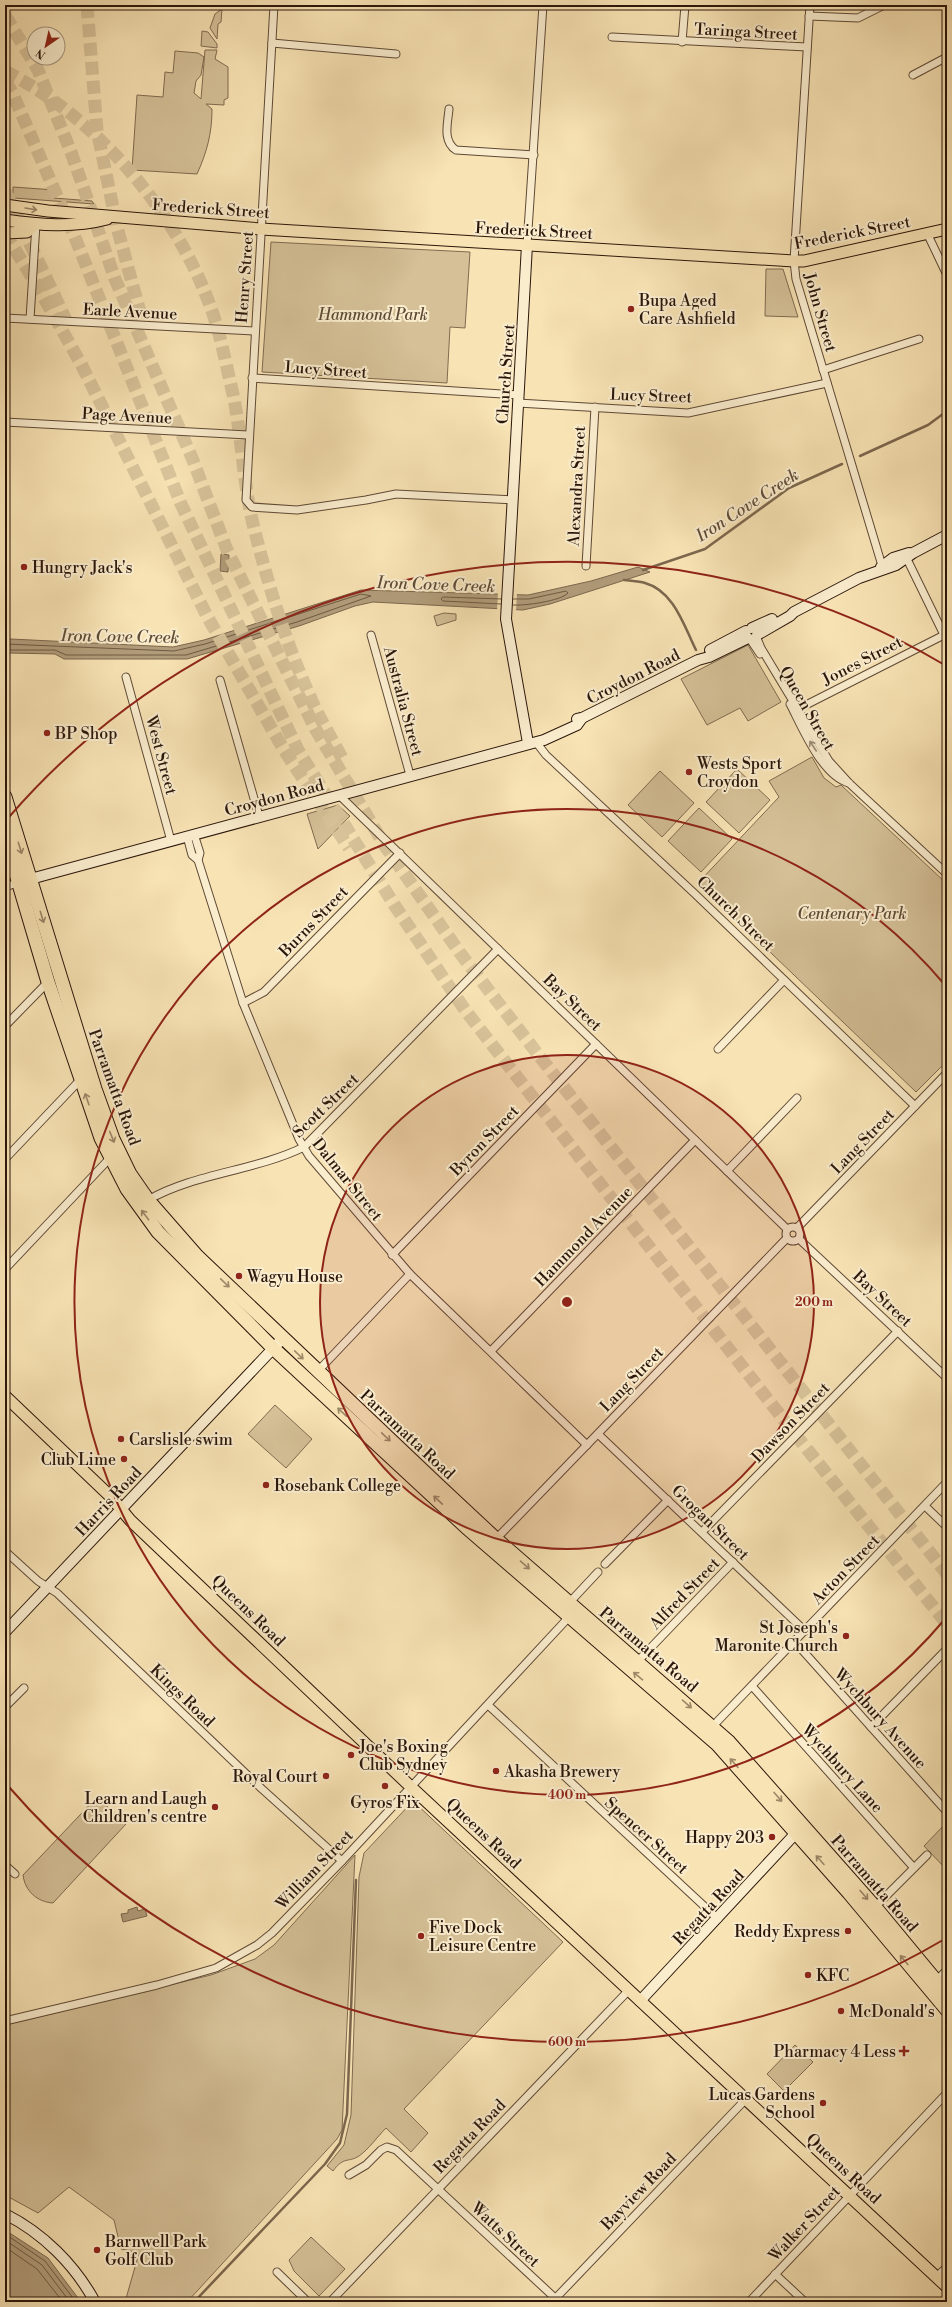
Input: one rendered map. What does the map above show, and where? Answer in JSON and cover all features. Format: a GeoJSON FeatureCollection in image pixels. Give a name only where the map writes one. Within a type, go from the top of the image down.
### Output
{"type":"FeatureCollection","features":[{"type":"Feature","properties":{"kind":"highway","name":"Parramatta Road"},"geometry":{"type":"LineString","coordinates":[[5,797],[48,982],[81,1079],[110,1158],[137,1204],[158,1232],[277,1343],[478,1538],[716,1744],[796,1833],[947,2010]]}},
{"type":"Feature","properties":{"kind":"highway","name":"Parramatta Road"},"geometry":{"type":"LineString","coordinates":[[5,837],[25,881],[113,1139],[130,1174],[148,1200],[277,1343],[317,1372],[496,1539],[713,1726],[744,1758],[875,1907],[947,1994]]}},
{"type":"Feature","properties":{"kind":"main road","name":"Frederick Street"},"geometry":{"type":"LineString","coordinates":[[5,205],[48,211],[261,229],[794,261],[804,261],[947,229]]}},
{"type":"Feature","properties":{"kind":"main road","name":"Frederick Street"},"geometry":{"type":"LineString","coordinates":[[5,220],[36,224],[93,223],[116,217]]}},
{"type":"Feature","properties":{"kind":"main road"},"geometry":{"type":"LineString","coordinates":[[5,233],[26,232],[36,224]]}},
{"type":"Feature","properties":{"kind":"main road","name":"Queens Road"},"geometry":{"type":"LineString","coordinates":[[5,1396],[111,1497],[120,1509],[411,1787],[947,2287]]}},
{"type":"Feature","properties":{"kind":"street","name":"Henry Street"},"geometry":{"type":"LineString","coordinates":[[274,5],[248,435],[245,498],[247,503],[252,507],[297,510],[396,494],[513,500]]}},
{"type":"Feature","properties":{"kind":"street","name":"Church Street"},"geometry":{"type":"LineString","coordinates":[[543,5],[527,245],[506,619],[532,743],[784,980],[915,1106]]}},
{"type":"Feature","properties":{"kind":"street","name":"Taringa Street"},"geometry":{"type":"LineString","coordinates":[[682,42],[685,5]]}},
{"type":"Feature","properties":{"kind":"street","name":"John Street"},"geometry":{"type":"LineString","coordinates":[[810,5],[794,261],[796,279],[881,568]]}},
{"type":"Feature","properties":{"kind":"street"},"geometry":{"type":"LineString","coordinates":[[809,16],[858,18],[884,5]]}},
{"type":"Feature","properties":{"kind":"street","name":"Taringa Street"},"geometry":{"type":"LineString","coordinates":[[612,37],[807,48]]}},
{"type":"Feature","properties":{"kind":"street"},"geometry":{"type":"LineString","coordinates":[[947,42],[947,47]]}},
{"type":"Feature","properties":{"kind":"street"},"geometry":{"type":"LineString","coordinates":[[272,43],[396,54]]}},
{"type":"Feature","properties":{"kind":"street"},"geometry":{"type":"LineString","coordinates":[[912,75],[947,57]]}},
{"type":"Feature","properties":{"kind":"street"},"geometry":{"type":"LineString","coordinates":[[449,109],[447,137],[451,147],[456,150],[534,155]]}},
{"type":"Feature","properties":{"kind":"street"},"geometry":{"type":"LineString","coordinates":[[30,319],[36,224]]}},
{"type":"Feature","properties":{"kind":"street"},"geometry":{"type":"LineString","coordinates":[[928,233],[947,275]]}},
{"type":"Feature","properties":{"kind":"street","name":"Earle Avenue"},"geometry":{"type":"LineString","coordinates":[[5,318],[254,331]]}},
{"type":"Feature","properties":{"kind":"street"},"geometry":{"type":"LineString","coordinates":[[823,370],[919,339]]}},
{"type":"Feature","properties":{"kind":"street","name":"Lucy Street"},"geometry":{"type":"LineString","coordinates":[[252,378],[519,399],[595,407],[688,413],[827,383]]}},
{"type":"Feature","properties":{"kind":"street","name":"Alexandra Street"},"geometry":{"type":"LineString","coordinates":[[586,566],[595,407]]}},
{"type":"Feature","properties":{"kind":"street","name":"Page Avenue"},"geometry":{"type":"LineString","coordinates":[[5,422],[248,435]]}},
{"type":"Feature","properties":{"kind":"street","name":"Croydon Road"},"geometry":{"type":"LineString","coordinates":[[25,881],[259,816],[532,743],[539,737],[573,719],[582,718],[698,660],[710,657],[881,568],[896,565],[908,555],[947,535]]}},
{"type":"Feature","properties":{"kind":"street"},"geometry":{"type":"LineString","coordinates":[[908,555],[945,638]]}},
{"type":"Feature","properties":{"kind":"street","name":"Queen Street"},"geometry":{"type":"LineString","coordinates":[[752,634],[796,710],[822,761],[840,781],[848,783],[947,874]]}},
{"type":"Feature","properties":{"kind":"street","name":"Australia Street"},"geometry":{"type":"LineString","coordinates":[[370,635],[410,775]]}},
{"type":"Feature","properties":{"kind":"street","name":"Jones Street"},"geometry":{"type":"LineString","coordinates":[[796,710],[945,638]]}},
{"type":"Feature","properties":{"kind":"street","name":"West Street"},"geometry":{"type":"LineString","coordinates":[[126,677],[171,841]]}},
{"type":"Feature","properties":{"kind":"street"},"geometry":{"type":"LineString","coordinates":[[220,680],[259,816]]}},
{"type":"Feature","properties":{"kind":"street","name":"Bay Street"},"geometry":{"type":"LineString","coordinates":[[339,795],[787,1229]]}},
{"type":"Feature","properties":{"kind":"street","name":"Dalmar Street"},"geometry":{"type":"LineString","coordinates":[[191,835],[200,853],[198,860],[243,1003],[304,1147],[335,1188],[410,1274],[587,1445]]}},
{"type":"Feature","properties":{"kind":"street","name":"Burns Street"},"geometry":{"type":"LineString","coordinates":[[243,1003],[264,992],[400,853]]}},
{"type":"Feature","properties":{"kind":"street"},"geometry":{"type":"LineString","coordinates":[[5,887],[25,881]]}},
{"type":"Feature","properties":{"kind":"street","name":"Scott Street"},"geometry":{"type":"LineString","coordinates":[[148,1200],[162,1192],[272,1160],[304,1147],[498,949]]}},
{"type":"Feature","properties":{"kind":"street"},"geometry":{"type":"LineString","coordinates":[[718,1049],[784,980]]}},
{"type":"Feature","properties":{"kind":"street"},"geometry":{"type":"LineString","coordinates":[[5,1026],[48,982]]}},
{"type":"Feature","properties":{"kind":"street","name":"Byron Street"},"geometry":{"type":"LineString","coordinates":[[392,1255],[596,1044]]}},
{"type":"Feature","properties":{"kind":"street","name":"Lang Street"},"geometry":{"type":"LineString","coordinates":[[797,1228],[947,1073]]}},
{"type":"Feature","properties":{"kind":"street"},"geometry":{"type":"LineString","coordinates":[[5,1159],[81,1079]]}},
{"type":"Feature","properties":{"kind":"street"},"geometry":{"type":"LineString","coordinates":[[727,1171],[797,1098]]}},
{"type":"Feature","properties":{"kind":"street","name":"Hammond Avenue"},"geometry":{"type":"LineString","coordinates":[[491,1351],[695,1140]]}},
{"type":"Feature","properties":{"kind":"street"},"geometry":{"type":"LineString","coordinates":[[5,1269],[110,1158]]}},
{"type":"Feature","properties":{"kind":"street"},"geometry":{"type":"LineString","coordinates":[[791,1227],[797,1228],[800,1232],[799,1239],[792,1241],[787,1238],[787,1229],[791,1227]]}},
{"type":"Feature","properties":{"kind":"street","name":"Lang Street"},"geometry":{"type":"LineString","coordinates":[[496,1539],[787,1238]]}},
{"type":"Feature","properties":{"kind":"street","name":"Bay Street"},"geometry":{"type":"LineString","coordinates":[[799,1239],[947,1378]]}},
{"type":"Feature","properties":{"kind":"street"},"geometry":{"type":"LineString","coordinates":[[317,1372],[410,1274]]}},
{"type":"Feature","properties":{"kind":"street","name":"Dawson Street"},"geometry":{"type":"LineString","coordinates":[[702,1532],[898,1331]]}},
{"type":"Feature","properties":{"kind":"street","name":"Harris Road"},"geometry":{"type":"LineString","coordinates":[[5,1632],[277,1343]]}},
{"type":"Feature","properties":{"kind":"street","name":"Grogan Street"},"geometry":{"type":"LineString","coordinates":[[598,1434],[805,1631]]}},
{"type":"Feature","properties":{"kind":"street","name":"Acton Street"},"geometry":{"type":"LineString","coordinates":[[713,1726],[947,1482]]}},
{"type":"Feature","properties":{"kind":"street"},"geometry":{"type":"LineString","coordinates":[[605,1564],[668,1500]]}},
{"type":"Feature","properties":{"kind":"street"},"geometry":{"type":"LineString","coordinates":[[925,1506],[947,1527]]}},
{"type":"Feature","properties":{"kind":"street","name":"Kings Road"},"geometry":{"type":"LineString","coordinates":[[5,1550],[47,1587],[57,1593],[262,1789],[342,1861]]}},
{"type":"Feature","properties":{"kind":"street","name":"Alfred Street"},"geometry":{"type":"LineString","coordinates":[[638,1661],[733,1562]]}},
{"type":"Feature","properties":{"kind":"street"},"geometry":{"type":"LineString","coordinates":[[569,1603],[598,1572]]}},
{"type":"Feature","properties":{"kind":"street","name":"William Street"},"geometry":{"type":"LineString","coordinates":[[5,2021],[157,1985],[224,1965],[257,1945],[272,1933],[342,1861],[569,1617]]}},
{"type":"Feature","properties":{"kind":"street","name":"Wychbury Avenue"},"geometry":{"type":"LineString","coordinates":[[795,1642],[947,1812]]}},
{"type":"Feature","properties":{"kind":"street"},"geometry":{"type":"LineString","coordinates":[[871,1727],[947,1649]]}},
{"type":"Feature","properties":{"kind":"street","name":"Wychbury Lane"},"geometry":{"type":"LineString","coordinates":[[752,1686],[914,1868]]}},
{"type":"Feature","properties":{"kind":"street"},"geometry":{"type":"LineString","coordinates":[[5,1707],[24,1688]]}},
{"type":"Feature","properties":{"kind":"street","name":"Spencer Street"},"geometry":{"type":"LineString","coordinates":[[488,1705],[718,1919]]}},
{"type":"Feature","properties":{"kind":"street","name":"Regatta Road"},"geometry":{"type":"LineString","coordinates":[[640,2001],[718,1919],[796,1833]]}},
{"type":"Feature","properties":{"kind":"street"},"geometry":{"type":"LineString","coordinates":[[875,1907],[927,1855]]}},
{"type":"Feature","properties":{"kind":"street"},"geometry":{"type":"LineString","coordinates":[[5,1865],[15,1874]]}},
{"type":"Feature","properties":{"kind":"street"},"geometry":{"type":"LineString","coordinates":[[936,1981],[947,1970]]}},
{"type":"Feature","properties":{"kind":"street","name":"Regatta Road"},"geometry":{"type":"LineString","coordinates":[[330,2302],[629,1990]]}},
{"type":"Feature","properties":{"kind":"street","name":"Walker Street"},"geometry":{"type":"LineString","coordinates":[[749,2302],[946,2094]]}},
{"type":"Feature","properties":{"kind":"street","name":"Bayview Road"},"geometry":{"type":"LineString","coordinates":[[554,2300],[746,2099]]}},
{"type":"Feature","properties":{"kind":"street","name":"Watts Street"},"geometry":{"type":"LineString","coordinates":[[349,2175],[366,2165],[381,2150],[391,2147],[554,2300]]}},
{"type":"Feature","properties":{"kind":"street"},"geometry":{"type":"LineString","coordinates":[[5,2214],[31,2230],[60,2255],[87,2288],[95,2302]]}},
{"type":"Feature","properties":{"kind":"street"},"geometry":{"type":"LineString","coordinates":[[936,2277],[947,2267]]}},
{"type":"Feature","properties":{"kind":"street"},"geometry":{"type":"LineString","coordinates":[[278,2272],[308,2302]]}},
{"type":"Feature","properties":{"kind":"street"},"geometry":{"type":"LineString","coordinates":[[776,2274],[805,2302]]}},
{"type":"Feature","properties":{"kind":"green space"},"geometry":{"type":"Polygon","coordinates":[[[222,9],[221,22],[218,24],[217,39],[210,28],[215,14],[222,9]]]}},
{"type":"Feature","properties":{"kind":"green space"},"geometry":{"type":"Polygon","coordinates":[[[202,31],[208,32],[217,44],[217,48],[201,46],[202,31]]]}},
{"type":"Feature","properties":{"kind":"green space"},"geometry":{"type":"Polygon","coordinates":[[[205,50],[217,50],[215,59],[228,67],[228,98],[224,100],[224,105],[206,104],[212,109],[210,134],[204,158],[197,174],[132,170],[137,95],[163,97],[165,72],[173,73],[175,51],[198,53],[204,57],[201,75],[196,81],[194,93],[201,99],[205,50]]]}},
{"type":"Feature","properties":{"kind":"green space"},"geometry":{"type":"Polygon","coordinates":[[[13,187],[55,190],[54,198],[92,201],[94,204],[14,198],[5,195],[5,191],[13,193],[13,187]]]}},
{"type":"Feature","properties":{"kind":"green space","name":"Hammond Park"},"geometry":{"type":"Polygon","coordinates":[[[271,242],[470,252],[465,328],[450,327],[447,383],[262,372],[271,242]]]}},
{"type":"Feature","properties":{"kind":"green space"},"geometry":{"type":"Polygon","coordinates":[[[766,269],[783,269],[798,317],[765,316],[766,269]]]}},
{"type":"Feature","properties":{"kind":"green space"},"geometry":{"type":"Polygon","coordinates":[[[444,613],[456,614],[456,620],[437,626],[434,616],[444,613]]]}},
{"type":"Feature","properties":{"kind":"green space"},"geometry":{"type":"Polygon","coordinates":[[[748,645],[781,702],[748,721],[740,708],[707,725],[681,679],[748,645]]]}},
{"type":"Feature","properties":{"kind":"green space","name":"Centenary Park"},"geometry":{"type":"Polygon","coordinates":[[[812,757],[824,778],[836,787],[841,785],[947,884],[947,1061],[916,1092],[698,883],[779,797],[769,781],[812,757]]]}},
{"type":"Feature","properties":{"kind":"green space"},"geometry":{"type":"Polygon","coordinates":[[[737,769],[770,800],[739,833],[706,802],[737,769]]]}},
{"type":"Feature","properties":{"kind":"green space"},"geometry":{"type":"Polygon","coordinates":[[[660,771],[694,803],[662,837],[628,805],[660,771]]]}},
{"type":"Feature","properties":{"kind":"green space"},"geometry":{"type":"Polygon","coordinates":[[[338,805],[350,816],[318,849],[307,814],[338,805]]]}},
{"type":"Feature","properties":{"kind":"green space"},"geometry":{"type":"Polygon","coordinates":[[[699,808],[732,839],[701,872],[668,841],[699,808]]]}},
{"type":"Feature","properties":{"kind":"green space"},"geometry":{"type":"Polygon","coordinates":[[[275,1405],[312,1439],[286,1468],[248,1434],[275,1405]]]}},
{"type":"Feature","properties":{"kind":"green space"},"geometry":{"type":"Polygon","coordinates":[[[97,1797],[126,1824],[53,1903],[37,1898],[29,1891],[23,1875],[97,1797]]]}},
{"type":"Feature","properties":{"kind":"green space"},"geometry":{"type":"Polygon","coordinates":[[[413,1801],[563,1942],[404,2109],[428,2133],[411,2152],[386,2128],[363,2153],[355,2158],[340,2163],[333,2171],[327,2166],[344,2145],[351,2115],[359,1877],[364,1853],[413,1801]]]}},
{"type":"Feature","properties":{"kind":"green space"},"geometry":{"type":"Polygon","coordinates":[[[947,1822],[947,1870],[924,1846],[947,1822]]]}},
{"type":"Feature","properties":{"kind":"green space","name":"Barnwell Park Golf Club"},"geometry":{"type":"Polygon","coordinates":[[[355,1855],[342,2130],[337,2139],[187,2302],[125,2302],[139,2253],[121,2249],[114,2220],[69,2187],[38,2213],[5,2195],[5,2025],[211,1975],[255,1959],[274,1945],[355,1855]]]}},
{"type":"Feature","properties":{"kind":"green space"},"geometry":{"type":"Polygon","coordinates":[[[795,2045],[813,2062],[784,2091],[767,2074],[795,2045]]]}},
{"type":"Feature","properties":{"kind":"green space"},"geometry":{"type":"Polygon","coordinates":[[[311,2237],[345,2269],[319,2296],[294,2271],[289,2260],[311,2237]]]}},
{"type":"Feature","properties":{"kind":"water"},"geometry":{"type":"Polygon","coordinates":[[[221,554],[229,555],[228,572],[220,571],[221,554]]]}},
{"type":"Feature","properties":{"kind":"water","name":"Iron Cove Creek"},"geometry":{"type":"Polygon","coordinates":[[[638,567],[650,572],[550,604],[523,610],[373,602],[355,606],[299,626],[187,659],[64,659],[55,654],[9,653],[5,655],[5,640],[11,639],[173,647],[204,640],[361,590],[528,595],[591,581],[638,567]]]}},
{"type":"Feature","properties":{"kind":"water"},"geometry":{"type":"Polygon","coordinates":[[[137,1907],[138,1911],[145,1909],[147,1916],[123,1922],[121,1914],[128,1913],[128,1910],[137,1907]]]}},
{"type":"Feature","properties":{"kind":"water"},"geometry":{"type":"Polygon","coordinates":[[[5,2230],[48,2258],[81,2302],[5,2302],[5,2230]]]}},
{"type":"Feature","properties":{"kind":"pier"},"geometry":{"type":"Polygon","coordinates":[[[498,593],[517,593],[516,611],[497,610],[498,593]]]}},
{"type":"Feature","properties":{"kind":"waterway","name":"Iron Cove Creek"},"geometry":{"type":"LineString","coordinates":[[860,456],[928,425],[947,411]]}},
{"type":"Feature","properties":{"kind":"waterway","name":"Iron Cove Creek"},"geometry":{"type":"LineString","coordinates":[[643,570],[705,549],[789,488],[842,464]]}},
{"type":"Feature","properties":{"kind":"waterway"},"geometry":{"type":"LineString","coordinates":[[624,580],[645,583],[664,593],[677,610],[696,650]]}},
{"type":"Feature","properties":{"kind":"waterway"},"geometry":{"type":"LineString","coordinates":[[194,2302],[325,2164],[340,2143],[347,2114],[356,1880]]}},
{"type":"Feature","properties":{"kind":"tunnel"},"geometry":{"type":"LineString","coordinates":[[87,5],[97,130],[117,227],[144,327]]}},
{"type":"Feature","properties":{"kind":"tunnel"},"geometry":{"type":"LineString","coordinates":[[5,15],[38,70],[71,152],[115,279],[192,458],[227,550],[316,730],[385,846],[460,953],[540,1057],[947,1574]]}},
{"type":"Feature","properties":{"kind":"tunnel"},"geometry":{"type":"LineString","coordinates":[[5,71],[40,91],[73,115],[104,143],[132,174],[158,207],[181,243],[199,279],[220,336],[236,411],[250,511],[271,591],[300,674],[316,710],[342,758]]}},
{"type":"Feature","properties":{"kind":"tunnel"},"geometry":{"type":"LineString","coordinates":[[5,81],[12,92],[76,240],[181,504],[298,750],[395,906],[465,1010],[787,1424],[947,1624]]}},
{"type":"Feature","properties":{"kind":"tunnel"},"geometry":{"type":"LineString","coordinates":[[5,191],[66,320]]}},
{"type":"Feature","properties":{"kind":"tunnel"},"geometry":{"type":"LineString","coordinates":[[5,233],[39,289],[81,364],[208,618],[284,750],[349,848]]}},
{"type":"Feature","properties":{"kind":"place","name":"Bupa Aged Care Ashfield"},"geometry":{"type":"Point","coordinates":[631,309]}},
{"type":"Feature","properties":{"kind":"place","name":"Hungry Jack's"},"geometry":{"type":"Point","coordinates":[24,567]}},
{"type":"Feature","properties":{"kind":"place","name":"BP Shop"},"geometry":{"type":"Point","coordinates":[47,733]}},
{"type":"Feature","properties":{"kind":"place","name":"Wests Sport Croydon"},"geometry":{"type":"Point","coordinates":[689,772]}},
{"type":"Feature","properties":{"kind":"place","name":"Wagyu House"},"geometry":{"type":"Point","coordinates":[239,1276]}},
{"type":"Feature","properties":{"kind":"place","name":"Carslisle swim"},"geometry":{"type":"Point","coordinates":[121,1439]}},
{"type":"Feature","properties":{"kind":"place","name":"Club Lime"},"geometry":{"type":"Point","coordinates":[124,1459]}},
{"type":"Feature","properties":{"kind":"place","name":"Rosebank College"},"geometry":{"type":"Point","coordinates":[266,1485]}},
{"type":"Feature","properties":{"kind":"place","name":"St Joseph's Maronite Church"},"geometry":{"type":"Point","coordinates":[846,1636]}},
{"type":"Feature","properties":{"kind":"place","name":"Joe's Boxing Club Sydney"},"geometry":{"type":"Point","coordinates":[351,1755]}},
{"type":"Feature","properties":{"kind":"place","name":"Akasha Brewery"},"geometry":{"type":"Point","coordinates":[496,1771]}},
{"type":"Feature","properties":{"kind":"place","name":"Royal Court"},"geometry":{"type":"Point","coordinates":[326,1776]}},
{"type":"Feature","properties":{"kind":"place","name":"Gyros Fix"},"geometry":{"type":"Point","coordinates":[385,1786]}},
{"type":"Feature","properties":{"kind":"place","name":"Learn and Laugh Children's centre"},"geometry":{"type":"Point","coordinates":[215,1807]}},
{"type":"Feature","properties":{"kind":"place","name":"Happy 203"},"geometry":{"type":"Point","coordinates":[772,1837]}},
{"type":"Feature","properties":{"kind":"place","name":"Reddy Express"},"geometry":{"type":"Point","coordinates":[848,1931]}},
{"type":"Feature","properties":{"kind":"place","name":"Five Dock Leisure Centre"},"geometry":{"type":"Point","coordinates":[421,1936]}},
{"type":"Feature","properties":{"kind":"place","name":"KFC"},"geometry":{"type":"Point","coordinates":[808,1975]}},
{"type":"Feature","properties":{"kind":"place","name":"McDonald's"},"geometry":{"type":"Point","coordinates":[841,2011]}},
{"type":"Feature","properties":{"kind":"place","name":"Pharmacy 4 Less"},"geometry":{"type":"Point","coordinates":[904,2051]}},
{"type":"Feature","properties":{"kind":"place","name":"Lucas Gardens School"},"geometry":{"type":"Point","coordinates":[823,2103]}},
{"type":"Feature","properties":{"kind":"place","name":"Barnwell Park Golf Club"},"geometry":{"type":"Point","coordinates":[97,2250]}}]}
